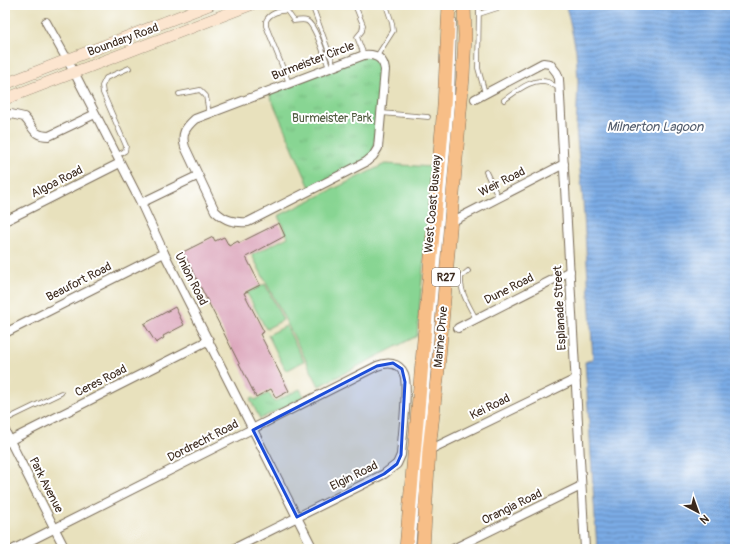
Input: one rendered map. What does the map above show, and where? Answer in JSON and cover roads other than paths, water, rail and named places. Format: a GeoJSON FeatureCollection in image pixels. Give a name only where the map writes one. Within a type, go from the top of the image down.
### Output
{"type":"FeatureCollection","features":[{"type":"Feature","properties":{"kind":"main road","name":"Boundary Road"},"geometry":{"type":"LineString","coordinates":[[5,84],[209,5]]}},
{"type":"Feature","properties":{"kind":"main road","name":"Boundary Road"},"geometry":{"type":"LineString","coordinates":[[5,99],[250,5]]}},
{"type":"Feature","properties":{"kind":"main road","name":"Marine Drive"},"geometry":{"type":"LineString","coordinates":[[423,549],[422,452],[449,5]]}},
{"type":"Feature","properties":{"kind":"main road","name":"Marine Drive"},"geometry":{"type":"LineString","coordinates":[[406,549],[422,452],[438,370],[464,62],[464,5]]}},
{"type":"Feature","properties":{"kind":"street","name":"Union Road"},"geometry":{"type":"LineString","coordinates":[[46,22],[68,60],[141,203],[164,253],[313,549]]}},
{"type":"Feature","properties":{"kind":"street","name":"Burmeister Circle"},"geometry":{"type":"LineString","coordinates":[[364,55],[377,56],[383,61],[385,70],[378,148],[373,156],[370,159],[248,222],[238,223],[221,217],[215,211],[184,147],[182,138],[188,126],[195,120],[209,114],[331,67],[364,55]]}},
{"type":"Feature","properties":{"kind":"street","name":"Esplanade Street"},"geometry":{"type":"LineString","coordinates":[[485,94],[539,64],[547,63],[554,68],[559,79],[585,549]]}},
{"type":"Feature","properties":{"kind":"street"},"geometry":{"type":"LineString","coordinates":[[475,99],[485,94]]}},
{"type":"Feature","properties":{"kind":"street"},"geometry":{"type":"LineString","coordinates":[[5,116],[11,114],[24,117],[36,134],[41,136],[49,136],[95,114]]}},
{"type":"Feature","properties":{"kind":"street","name":"Algoa Road"},"geometry":{"type":"LineString","coordinates":[[5,221],[118,160]]}},
{"type":"Feature","properties":{"kind":"street","name":"Weir Road"},"geometry":{"type":"LineString","coordinates":[[451,222],[564,164]]}},
{"type":"Feature","properties":{"kind":"street"},"geometry":{"type":"LineString","coordinates":[[141,203],[197,176]]}},
{"type":"Feature","properties":{"kind":"street","name":"Beaufort Road"},"geometry":{"type":"LineString","coordinates":[[5,333],[164,253]]}},
{"type":"Feature","properties":{"kind":"street","name":"Dune Road"},"geometry":{"type":"LineString","coordinates":[[458,328],[570,271]]}},
{"type":"Feature","properties":{"kind":"street","name":"Ceres Road"},"geometry":{"type":"LineString","coordinates":[[7,441],[209,340]]}},
{"type":"Feature","properties":{"kind":"street","name":"Dordrecht Road"},"geometry":{"type":"LineString","coordinates":[[14,549],[382,364],[392,363],[402,370]]}},
{"type":"Feature","properties":{"kind":"street","name":"Elgin Road"},"geometry":{"type":"LineString","coordinates":[[233,549],[384,474],[397,464],[400,455],[406,390],[402,370]]}},
{"type":"Feature","properties":{"kind":"street","name":"Kei Road"},"geometry":{"type":"LineString","coordinates":[[422,452],[576,378]]}},
{"type":"Feature","properties":{"kind":"street","name":"Park Avenue"},"geometry":{"type":"LineString","coordinates":[[5,431],[7,441],[65,549]]}},
{"type":"Feature","properties":{"kind":"street","name":"Orangia Road"},"geometry":{"type":"LineString","coordinates":[[453,549],[581,486]]}},
{"type":"Feature","properties":{"kind":"lane"},"geometry":{"type":"LineString","coordinates":[[312,5],[331,67]]}},
{"type":"Feature","properties":{"kind":"lane"},"geometry":{"type":"LineString","coordinates":[[355,5],[363,25],[362,31],[357,37],[364,55]]}},
{"type":"Feature","properties":{"kind":"lane"},"geometry":{"type":"LineString","coordinates":[[377,56],[393,31],[386,5]]}},
{"type":"Feature","properties":{"kind":"lane"},"geometry":{"type":"LineString","coordinates":[[479,5],[478,68],[485,94]]}},
{"type":"Feature","properties":{"kind":"lane"},"geometry":{"type":"LineString","coordinates":[[479,14],[507,5]]}},
{"type":"Feature","properties":{"kind":"lane"},"geometry":{"type":"LineString","coordinates":[[289,83],[266,26],[266,21],[272,15],[284,10],[287,11],[294,21],[303,20],[309,23],[314,30],[331,67]]}},
{"type":"Feature","properties":{"kind":"lane"},"geometry":{"type":"LineString","coordinates":[[118,160],[126,151],[126,146],[103,94],[102,86],[106,78],[129,68]]}},
{"type":"Feature","properties":{"kind":"lane"},"geometry":{"type":"LineString","coordinates":[[504,100],[524,86],[535,82],[547,82],[560,88]]}},
{"type":"Feature","properties":{"kind":"lane"},"geometry":{"type":"LineString","coordinates":[[178,94],[200,90],[206,96],[209,114]]}},
{"type":"Feature","properties":{"kind":"lane"},"geometry":{"type":"LineString","coordinates":[[381,113],[428,116]]}},
{"type":"Feature","properties":{"kind":"lane"},"geometry":{"type":"LineString","coordinates":[[486,172],[498,198]]}},
{"type":"Feature","properties":{"kind":"lane"},"geometry":{"type":"LineString","coordinates":[[468,270],[461,277],[461,287],[476,319]]}},
{"type":"Feature","properties":{"kind":"lane"},"geometry":{"type":"LineString","coordinates":[[5,420],[61,393]]}},
{"type":"Feature","properties":{"kind":"lane"},"geometry":{"type":"LineString","coordinates":[[413,549],[422,452]]}},
{"type":"Feature","properties":{"kind":"water","name":"Milnerton Lagoon"},"geometry":{"type":"Polygon","coordinates":[[[566,5],[734,5],[735,8],[735,549],[597,549],[585,362],[593,359],[583,201],[576,129],[578,81],[576,50],[566,5]]]}},
{"type":"Feature","properties":{"kind":"park label","name":"Burmeister Park"},"geometry":{"type":"Point","coordinates":[332,118]}}]}
